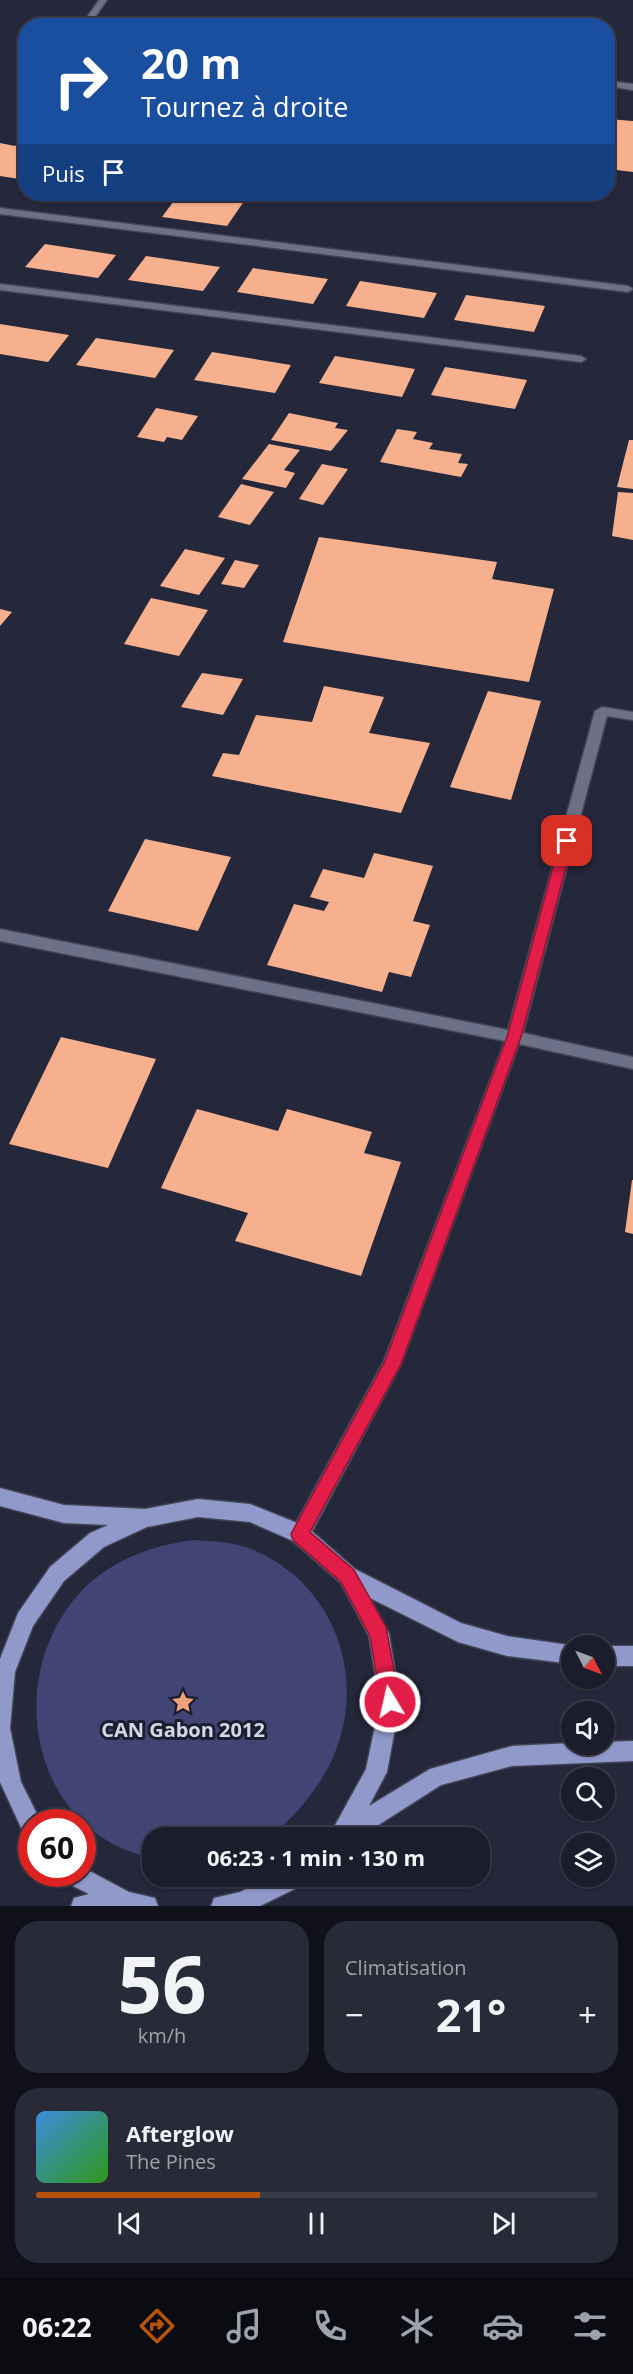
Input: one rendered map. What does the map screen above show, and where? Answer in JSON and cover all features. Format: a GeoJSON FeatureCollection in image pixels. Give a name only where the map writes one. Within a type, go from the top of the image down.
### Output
{"type":"FeatureCollection","features":[{"type":"Feature","properties":{"kind":"main road"},"geometry":{"type":"LineString","coordinates":[[0,1497],[64,1514],[145,1518],[198,1508],[250,1513],[300,1534],[348,1576],[458,1632],[507,1646],[561,1653]]}},
{"type":"Feature","properties":{"kind":"main road"},"geometry":{"type":"LineString","coordinates":[[24,1809],[11,1784],[0,1728],[3,1668],[25,1620],[57,1574],[97,1540],[145,1518]]}},
{"type":"Feature","properties":{"kind":"main road"},"geometry":{"type":"LineString","coordinates":[[346,1827],[376,1772],[390,1702],[379,1634],[348,1576]]}},
{"type":"Feature","properties":{"kind":"main road"},"geometry":{"type":"LineString","coordinates":[[615,1656],[633,1656]]}},
{"type":"Feature","properties":{"kind":"main road"},"geometry":{"type":"LineString","coordinates":[[356,1827],[437,1776],[512,1756],[633,1750]]}},
{"type":"Feature","properties":{"kind":"main road"},"geometry":{"type":"LineString","coordinates":[[96,1885],[137,1904]]}},
{"type":"Feature","properties":{"kind":"main road"},"geometry":{"type":"LineString","coordinates":[[222,1906],[242,1903],[275,1887]]}},
{"type":"Feature","properties":{"kind":"main road"},"geometry":{"type":"LineString","coordinates":[[82,1906],[137,1904]]}},
{"type":"Feature","properties":{"kind":"street"},"geometry":{"type":"LineString","coordinates":[[92,18],[103,0]]}},
{"type":"Feature","properties":{"kind":"street"},"geometry":{"type":"LineString","coordinates":[[615,85],[633,87]]}},
{"type":"Feature","properties":{"kind":"street"},"geometry":{"type":"LineString","coordinates":[[0,211],[628,289]]}},
{"type":"Feature","properties":{"kind":"street"},"geometry":{"type":"LineString","coordinates":[[0,287],[582,359]]}},
{"type":"Feature","properties":{"kind":"street"},"geometry":{"type":"LineString","coordinates":[[300,1534],[392,1364],[514,1037],[602,711],[633,716]]}},
{"type":"Feature","properties":{"kind":"street"},"geometry":{"type":"LineString","coordinates":[[0,935],[514,1037],[633,1063]]}},
{"type":"Feature","properties":{"kind":"shaded area"},"geometry":{"type":"Polygon","coordinates":[[[193,1540],[233,1544],[256,1551],[288,1570],[313,1595],[331,1624],[343,1656],[347,1690],[343,1725],[333,1758],[304,1804],[280,1827],[142,1827],[142,1854],[112,1843],[96,1831],[96,1809],[72,1809],[56,1787],[42,1751],[36,1711],[40,1670],[54,1631],[77,1596],[89,1584],[102,1573],[130,1557],[193,1540]]]}},
{"type":"Feature","properties":{"kind":"building"},"geometry":{"type":"Polygon","coordinates":[[[615,120],[633,121],[633,172],[615,170],[615,120]]]}},
{"type":"Feature","properties":{"kind":"building"},"geometry":{"type":"Polygon","coordinates":[[[0,143],[15,146],[18,143],[18,179],[0,176],[0,143]]]}},
{"type":"Feature","properties":{"kind":"building"},"geometry":{"type":"Polygon","coordinates":[[[174,201],[244,201],[227,226],[162,217],[174,201]]]}},
{"type":"Feature","properties":{"kind":"building"},"geometry":{"type":"Polygon","coordinates":[[[45,244],[116,255],[98,278],[25,267],[45,244]]]}},
{"type":"Feature","properties":{"kind":"building"},"geometry":{"type":"Polygon","coordinates":[[[146,256],[220,267],[203,291],[128,280],[146,256]]]}},
{"type":"Feature","properties":{"kind":"building"},"geometry":{"type":"Polygon","coordinates":[[[253,268],[328,279],[313,304],[237,292],[253,268]]]}},
{"type":"Feature","properties":{"kind":"building"},"geometry":{"type":"Polygon","coordinates":[[[360,281],[437,293],[424,318],[346,306],[360,281]]]}},
{"type":"Feature","properties":{"kind":"building"},"geometry":{"type":"Polygon","coordinates":[[[466,295],[545,306],[534,332],[454,320],[466,295]]]}},
{"type":"Feature","properties":{"kind":"building"},"geometry":{"type":"Polygon","coordinates":[[[0,324],[69,335],[48,362],[0,354],[0,324]]]}},
{"type":"Feature","properties":{"kind":"building"},"geometry":{"type":"Polygon","coordinates":[[[96,338],[174,350],[155,378],[76,365],[96,338]]]}},
{"type":"Feature","properties":{"kind":"building"},"geometry":{"type":"Polygon","coordinates":[[[212,352],[291,365],[275,393],[194,380],[212,352]]]}},
{"type":"Feature","properties":{"kind":"building"},"geometry":{"type":"Polygon","coordinates":[[[335,356],[415,369],[402,397],[319,383],[335,356]]]}},
{"type":"Feature","properties":{"kind":"building"},"geometry":{"type":"Polygon","coordinates":[[[445,367],[527,380],[515,409],[431,395],[445,367]]]}},
{"type":"Feature","properties":{"kind":"building"},"geometry":{"type":"Polygon","coordinates":[[[156,408],[198,416],[182,440],[167,437],[164,442],[137,437],[156,408]]]}},
{"type":"Feature","properties":{"kind":"building"},"geometry":{"type":"Polygon","coordinates":[[[289,413],[338,423],[335,428],[348,430],[331,451],[271,440],[289,413]]]}},
{"type":"Feature","properties":{"kind":"building"},"geometry":{"type":"Polygon","coordinates":[[[397,429],[417,432],[413,439],[433,443],[429,449],[462,454],[458,463],[468,464],[461,477],[380,462],[397,429]]]}},
{"type":"Feature","properties":{"kind":"building"},"geometry":{"type":"Polygon","coordinates":[[[629,440],[633,440],[633,489],[617,487],[629,440]]]}},
{"type":"Feature","properties":{"kind":"building"},"geometry":{"type":"Polygon","coordinates":[[[269,444],[300,450],[284,470],[295,473],[286,488],[242,479],[269,444]]]}},
{"type":"Feature","properties":{"kind":"building"},"geometry":{"type":"Polygon","coordinates":[[[322,464],[348,469],[323,505],[299,499],[322,464]]]}},
{"type":"Feature","properties":{"kind":"building"},"geometry":{"type":"Polygon","coordinates":[[[241,484],[274,492],[250,525],[218,517],[241,484]]]}},
{"type":"Feature","properties":{"kind":"building"},"geometry":{"type":"Polygon","coordinates":[[[618,492],[633,493],[633,540],[612,536],[618,492]]]}},
{"type":"Feature","properties":{"kind":"building"},"geometry":{"type":"Polygon","coordinates":[[[319,537],[497,562],[492,579],[554,589],[529,682],[283,642],[319,537]]]}},
{"type":"Feature","properties":{"kind":"building"},"geometry":{"type":"Polygon","coordinates":[[[185,549],[225,558],[199,595],[160,586],[185,549]]]}},
{"type":"Feature","properties":{"kind":"building"},"geometry":{"type":"Polygon","coordinates":[[[235,560],[259,565],[244,588],[221,584],[235,560]]]}},
{"type":"Feature","properties":{"kind":"building"},"geometry":{"type":"Polygon","coordinates":[[[151,598],[208,610],[179,656],[124,644],[151,598]]]}},
{"type":"Feature","properties":{"kind":"building"},"geometry":{"type":"Polygon","coordinates":[[[0,609],[12,612],[0,626],[0,609]]]}},
{"type":"Feature","properties":{"kind":"building"},"geometry":{"type":"Polygon","coordinates":[[[202,673],[243,679],[223,715],[181,707],[202,673]]]}},
{"type":"Feature","properties":{"kind":"building"},"geometry":{"type":"Polygon","coordinates":[[[324,686],[384,697],[369,733],[430,743],[401,813],[212,776],[223,753],[239,755],[256,715],[312,722],[324,686]]]}},
{"type":"Feature","properties":{"kind":"building"},"geometry":{"type":"Polygon","coordinates":[[[488,691],[541,701],[511,800],[450,787],[488,691]]]}},
{"type":"Feature","properties":{"kind":"building"},"geometry":{"type":"Polygon","coordinates":[[[145,839],[231,857],[198,931],[108,911],[145,839]]]}},
{"type":"Feature","properties":{"kind":"building"},"geometry":{"type":"Polygon","coordinates":[[[374,853],[433,866],[413,921],[430,925],[411,977],[389,972],[382,992],[267,965],[294,904],[324,911],[329,902],[310,897],[323,869],[364,878],[374,853]]]}},
{"type":"Feature","properties":{"kind":"building"},"geometry":{"type":"Polygon","coordinates":[[[61,1037],[156,1059],[108,1168],[9,1144],[61,1037]]]}},
{"type":"Feature","properties":{"kind":"building"},"geometry":{"type":"Polygon","coordinates":[[[197,1109],[278,1131],[287,1109],[372,1132],[364,1153],[401,1162],[361,1276],[235,1241],[248,1213],[161,1188],[197,1109]]]}},
{"type":"Feature","properties":{"kind":"building"},"geometry":{"type":"Polygon","coordinates":[[[633,1180],[633,1234],[625,1232],[633,1180]]]}},
{"type":"Feature","properties":{"kind":"place","name":"CAN Gabon 2012"},"geometry":{"type":"Point","coordinates":[183,1702]}},
{"type":"Feature","properties":{"kind":"route"},"geometry":{"type":"LineString","coordinates":[[390,1702],[379,1634],[348,1576],[300,1534],[392,1364],[514,1037],[567,841]]}}]}
